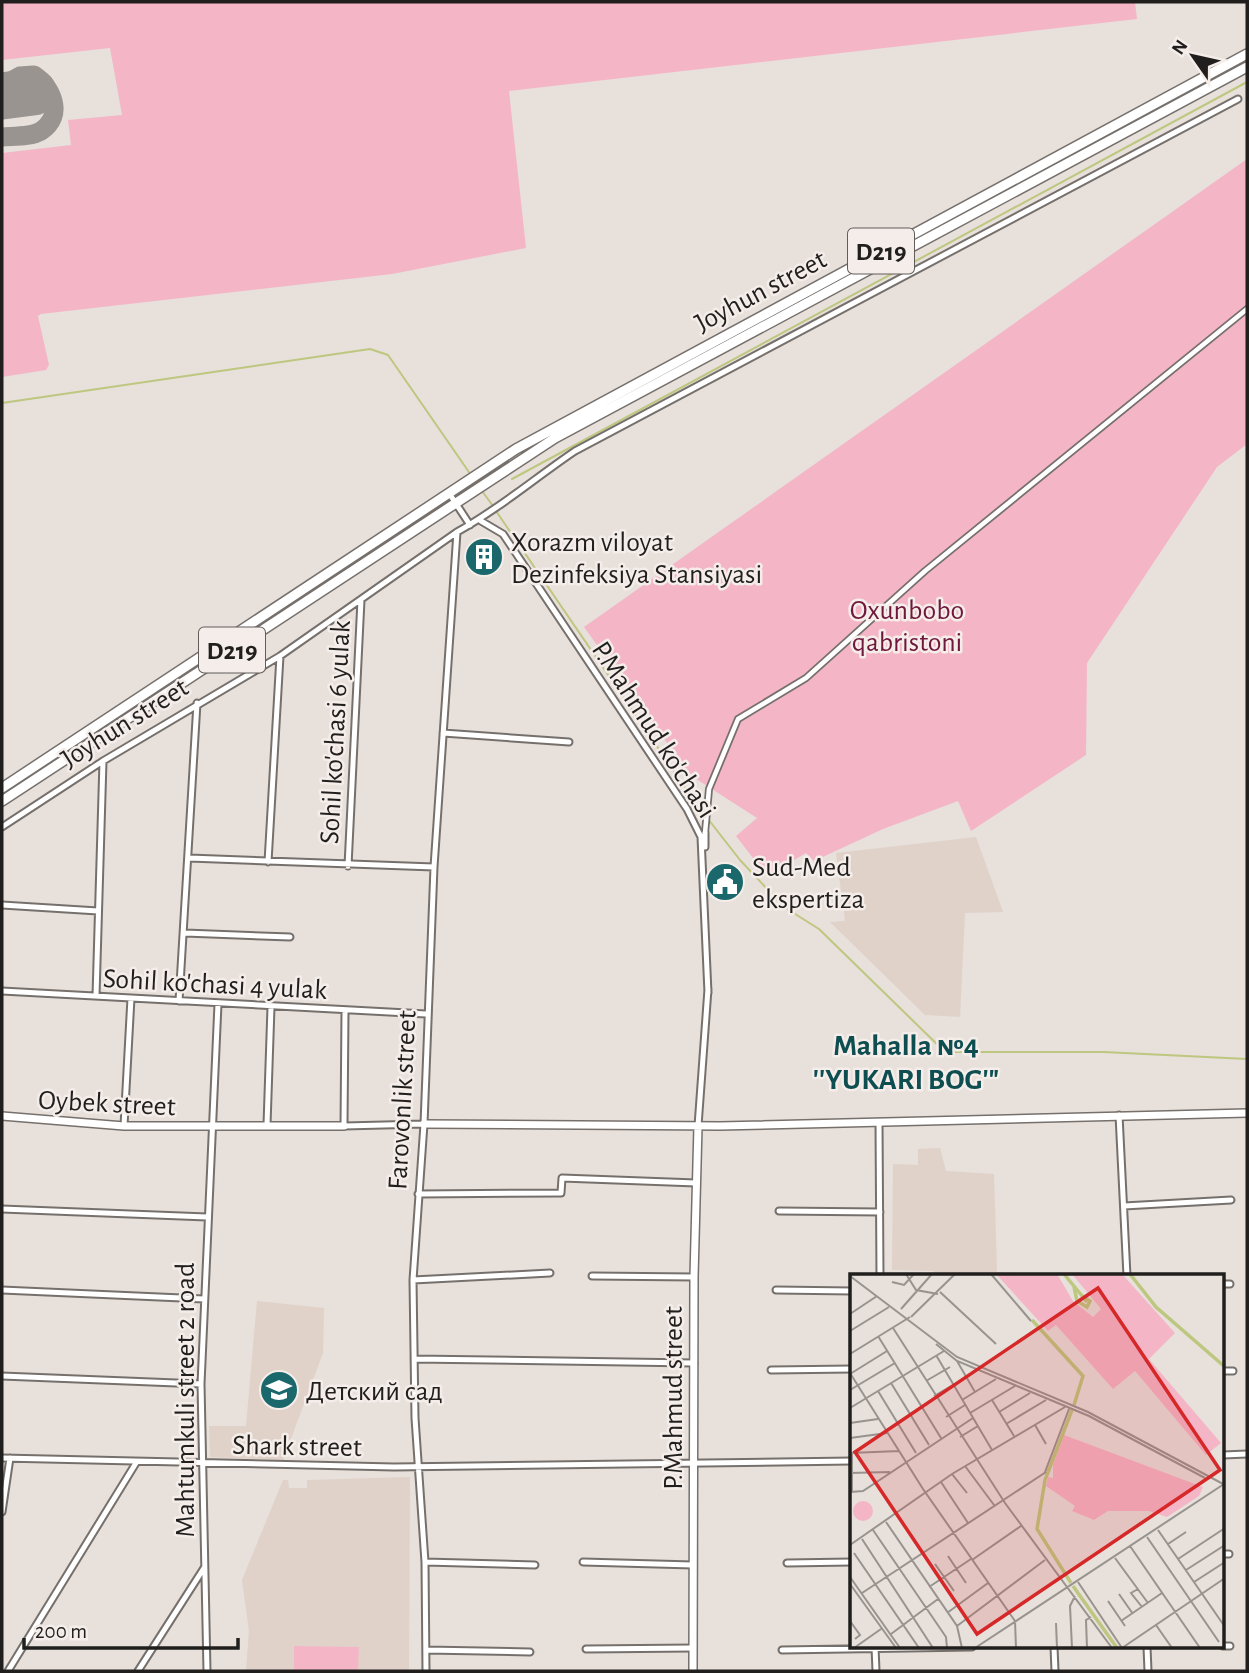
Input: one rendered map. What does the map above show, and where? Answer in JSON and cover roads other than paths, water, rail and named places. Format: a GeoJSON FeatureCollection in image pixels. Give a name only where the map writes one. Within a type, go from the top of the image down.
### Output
{"type":"FeatureCollection","features":[{"type":"Feature","properties":{"kind":"main road","name":"Joyhun street"},"geometry":{"type":"LineString","coordinates":[[2,788],[516,449],[1247,54]]}},
{"type":"Feature","properties":{"kind":"main road","name":"Joyhun street"},"geometry":{"type":"LineString","coordinates":[[2,801],[523,458],[1247,67]]}},
{"type":"Feature","properties":{"kind":"street","name":"Joyhun street"},"geometry":{"type":"LineString","coordinates":[[2,827],[197,703],[280,656],[457,532],[481,521],[510,499],[516,490],[575,450],[1238,99]]}},
{"type":"Feature","properties":{"kind":"street"},"geometry":{"type":"LineString","coordinates":[[705,833],[709,789],[738,719],[806,678],[925,571],[1247,309]]}},
{"type":"Feature","properties":{"kind":"street"},"geometry":{"type":"LineString","coordinates":[[451,491],[459,501],[470,525]]}},
{"type":"Feature","properties":{"kind":"street","name":"P.Mahmud ko'chasi"},"geometry":{"type":"LineString","coordinates":[[481,521],[503,534],[687,809],[701,837],[708,993]]}},
{"type":"Feature","properties":{"kind":"street","name":"Farovonlik street"},"geometry":{"type":"LineString","coordinates":[[426,1671],[425,1562],[414,1359],[413,1280],[424,1124],[426,1014],[434,867],[457,532]]}},
{"type":"Feature","properties":{"kind":"street","name":"Sohil ko'chasi 6 yulak"},"geometry":{"type":"LineString","coordinates":[[348,866],[361,600]]}},
{"type":"Feature","properties":{"kind":"street"},"geometry":{"type":"LineString","coordinates":[[268,862],[280,656]]}},
{"type":"Feature","properties":{"kind":"street"},"geometry":{"type":"LineString","coordinates":[[179,1001],[190,858],[197,703]]}},
{"type":"Feature","properties":{"kind":"street"},"geometry":{"type":"LineString","coordinates":[[443,733],[569,742]]}},
{"type":"Feature","properties":{"kind":"street"},"geometry":{"type":"LineString","coordinates":[[96,996],[103,761]]}},
{"type":"Feature","properties":{"kind":"street","name":"P.Mahmud ko'chasi"},"geometry":{"type":"LineString","coordinates":[[698,1126],[708,993],[705,833]]}},
{"type":"Feature","properties":{"kind":"street"},"geometry":{"type":"LineString","coordinates":[[190,858],[348,866],[434,867]]}},
{"type":"Feature","properties":{"kind":"street"},"geometry":{"type":"LineString","coordinates":[[2,905],[98,911]]}},
{"type":"Feature","properties":{"kind":"street"},"geometry":{"type":"LineString","coordinates":[[185,933],[290,937]]}},
{"type":"Feature","properties":{"kind":"street","name":"Sohil ko'chasi 4 yulak"},"geometry":{"type":"LineString","coordinates":[[2,991],[426,1014]]}},
{"type":"Feature","properties":{"kind":"street"},"geometry":{"type":"LineString","coordinates":[[124,1126],[131,999]]}},
{"type":"Feature","properties":{"kind":"street","name":"Oybek street"},"geometry":{"type":"LineString","coordinates":[[211,1128],[218,1004]]}},
{"type":"Feature","properties":{"kind":"street"},"geometry":{"type":"LineString","coordinates":[[267,1125],[271,1007]]}},
{"type":"Feature","properties":{"kind":"street"},"geometry":{"type":"LineString","coordinates":[[344,1126],[345,1011]]}},
{"type":"Feature","properties":{"kind":"street"},"geometry":{"type":"LineString","coordinates":[[424,1124],[698,1126],[1247,1113]]}},
{"type":"Feature","properties":{"kind":"street"},"geometry":{"type":"LineString","coordinates":[[1119,1115],[1127,1274]]}},
{"type":"Feature","properties":{"kind":"street","name":"Oybek street"},"geometry":{"type":"LineString","coordinates":[[2,1116],[124,1126],[211,1128],[424,1124]]}},
{"type":"Feature","properties":{"kind":"street"},"geometry":{"type":"LineString","coordinates":[[878,1122],[880,1274]]}},
{"type":"Feature","properties":{"kind":"street","name":"P.Mahmud street"},"geometry":{"type":"LineString","coordinates":[[693,1671],[694,1277],[698,1126]]}},
{"type":"Feature","properties":{"kind":"street","name":"Mahtumkuli street 2 road"},"geometry":{"type":"LineString","coordinates":[[207,1671],[200,1464],[211,1128]]}},
{"type":"Feature","properties":{"kind":"street"},"geometry":{"type":"LineString","coordinates":[[418,1194],[561,1193],[562,1178],[696,1183]]}},
{"type":"Feature","properties":{"kind":"street"},"geometry":{"type":"LineString","coordinates":[[1124,1206],[1231,1200]]}},
{"type":"Feature","properties":{"kind":"street"},"geometry":{"type":"LineString","coordinates":[[2,1209],[207,1217]]}},
{"type":"Feature","properties":{"kind":"street"},"geometry":{"type":"LineString","coordinates":[[779,1211],[880,1212]]}},
{"type":"Feature","properties":{"kind":"street"},"geometry":{"type":"LineString","coordinates":[[413,1280],[550,1273]]}},
{"type":"Feature","properties":{"kind":"street"},"geometry":{"type":"LineString","coordinates":[[592,1276],[694,1277]]}},
{"type":"Feature","properties":{"kind":"street"},"geometry":{"type":"LineString","coordinates":[[1224,1284],[1230,1284]]}},
{"type":"Feature","properties":{"kind":"street"},"geometry":{"type":"LineString","coordinates":[[2,1290],[204,1299]]}},
{"type":"Feature","properties":{"kind":"street"},"geometry":{"type":"LineString","coordinates":[[776,1290],[850,1291]]}},
{"type":"Feature","properties":{"kind":"street"},"geometry":{"type":"LineString","coordinates":[[414,1359],[694,1363]]}},
{"type":"Feature","properties":{"kind":"street"},"geometry":{"type":"LineString","coordinates":[[771,1370],[850,1369]]}},
{"type":"Feature","properties":{"kind":"street"},"geometry":{"type":"LineString","coordinates":[[1224,1371],[1233,1371]]}},
{"type":"Feature","properties":{"kind":"street"},"geometry":{"type":"LineString","coordinates":[[2,1376],[201,1384]]}},
{"type":"Feature","properties":{"kind":"street"},"geometry":{"type":"LineString","coordinates":[[1224,1455],[1247,1454]]}},
{"type":"Feature","properties":{"kind":"street","name":"Shark street"},"geometry":{"type":"LineString","coordinates":[[2,1458],[136,1463],[421,1465],[850,1461]]}},
{"type":"Feature","properties":{"kind":"street"},"geometry":{"type":"LineString","coordinates":[[2,1513],[10,1458]]}},
{"type":"Feature","properties":{"kind":"street"},"geometry":{"type":"LineString","coordinates":[[8,1671],[136,1463]]}},
{"type":"Feature","properties":{"kind":"street"},"geometry":{"type":"LineString","coordinates":[[425,1562],[535,1565]]}},
{"type":"Feature","properties":{"kind":"street"},"geometry":{"type":"LineString","coordinates":[[583,1562],[693,1565]]}},
{"type":"Feature","properties":{"kind":"street"},"geometry":{"type":"LineString","coordinates":[[787,1563],[850,1562]]}},
{"type":"Feature","properties":{"kind":"street"},"geometry":{"type":"LineString","coordinates":[[138,1671],[205,1567]]}},
{"type":"Feature","properties":{"kind":"street"},"geometry":{"type":"LineString","coordinates":[[586,1649],[693,1648]]}},
{"type":"Feature","properties":{"kind":"street"},"geometry":{"type":"LineString","coordinates":[[782,1650],[924,1648]]}},
{"type":"Feature","properties":{"kind":"street"},"geometry":{"type":"LineString","coordinates":[[1054,1648],[1055,1671]]}},
{"type":"Feature","properties":{"kind":"street"},"geometry":{"type":"LineString","coordinates":[[1147,1648],[1148,1671]]}},
{"type":"Feature","properties":{"kind":"street"},"geometry":{"type":"LineString","coordinates":[[875,1649],[876,1671]]}},
{"type":"Feature","properties":{"kind":"street"},"geometry":{"type":"LineString","coordinates":[[426,1650],[530,1652]]}},
{"type":"Feature","properties":{"kind":"waterway"},"geometry":{"type":"LineString","coordinates":[[512,479],[1247,82]]}},
{"type":"Feature","properties":{"kind":"waterway"},"geometry":{"type":"LineString","coordinates":[[2,403],[370,349],[388,355],[471,475]]}},
{"type":"Feature","properties":{"kind":"waterway"},"geometry":{"type":"LineString","coordinates":[[482,491],[493,506]]}},
{"type":"Feature","properties":{"kind":"waterway"},"geometry":{"type":"LineString","coordinates":[[496,511],[704,815]]}},
{"type":"Feature","properties":{"kind":"waterway"},"geometry":{"type":"LineString","coordinates":[[708,819],[740,860],[784,907],[819,929],[945,1052],[1104,1052],[1247,1059]]}},
{"type":"Feature","properties":{"kind":"place","name":"Xorazm viloyat Dezinfeksiya Stansiyasi"},"geometry":{"type":"Point","coordinates":[484,557]}},
{"type":"Feature","properties":{"kind":"place","name":"Sud-Med ekspertiza"},"geometry":{"type":"Point","coordinates":[725,882]}},
{"type":"Feature","properties":{"kind":"place","name":"Детский сад"},"geometry":{"type":"Point","coordinates":[279,1390]}},
{"type":"Feature","properties":{"kind":"district","name":"Mahalla №4 ''YUKARI BOG'\""},"geometry":{"type":"Point","coordinates":[906,1062]}},
{"type":"Feature","properties":{"kind":"park label","name":"Oxunbobo qabristoni"},"geometry":{"type":"Point","coordinates":[907,625]}}]}
